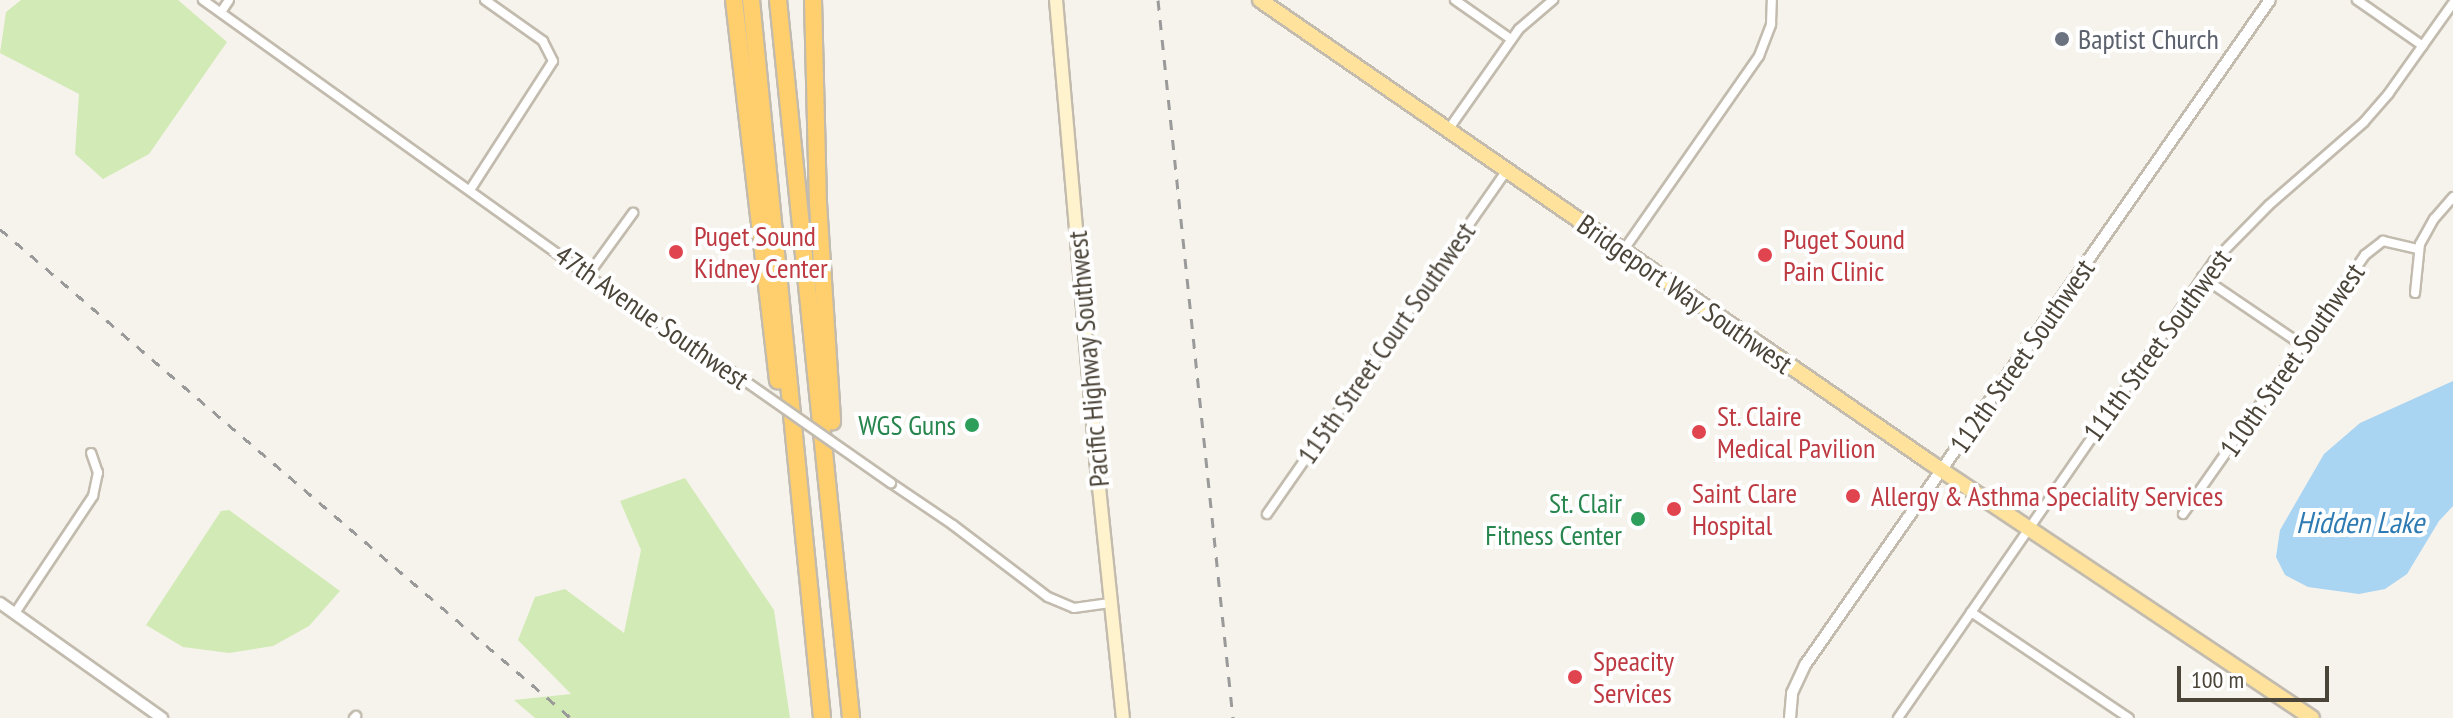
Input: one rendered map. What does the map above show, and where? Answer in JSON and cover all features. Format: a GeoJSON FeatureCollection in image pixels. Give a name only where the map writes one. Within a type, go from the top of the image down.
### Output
{"type":"FeatureCollection","features":[{"type":"Feature","properties":{"kind":"highway"},"geometry":{"type":"LineString","coordinates":[[734,0],[771,329],[797,468]]}},
{"type":"Feature","properties":{"kind":"highway"},"geometry":{"type":"LineString","coordinates":[[751,0],[822,718]]}},
{"type":"Feature","properties":{"kind":"highway"},"geometry":{"type":"LineString","coordinates":[[778,0],[851,718]]}},
{"type":"Feature","properties":{"kind":"highway"},"geometry":{"type":"LineString","coordinates":[[813,0],[818,203],[832,414],[828,484]]}},
{"type":"Feature","properties":{"kind":"main road","name":"Pacific Highway Southwest"},"geometry":{"type":"LineString","coordinates":[[1056,0],[1123,718]]}},
{"type":"Feature","properties":{"kind":"main road","name":"Bridgeport Way Southwest"},"geometry":{"type":"LineString","coordinates":[[1260,0],[1942,471],[2312,718]]}},
{"type":"Feature","properties":{"kind":"street","name":"47th Avenue Southwest"},"geometry":{"type":"LineString","coordinates":[[203,0],[588,275],[728,369],[1056,602],[1074,608],[1110,603]]}},
{"type":"Feature","properties":{"kind":"street"},"geometry":{"type":"LineString","coordinates":[[221,12],[229,0]]}},
{"type":"Feature","properties":{"kind":"street"},"geometry":{"type":"LineString","coordinates":[[470,190],[547,76],[553,56],[543,41],[485,0]]}},
{"type":"Feature","properties":{"kind":"street"},"geometry":{"type":"LineString","coordinates":[[1455,0],[1511,39]]}},
{"type":"Feature","properties":{"kind":"street"},"geometry":{"type":"LineString","coordinates":[[1448,130],[1511,39],[1530,18],[1553,0]]}},
{"type":"Feature","properties":{"kind":"street"},"geometry":{"type":"LineString","coordinates":[[1623,251],[1759,56],[1769,32],[1772,0]]}},
{"type":"Feature","properties":{"kind":"street","name":"112th Street Southwest"},"geometry":{"type":"LineString","coordinates":[[1790,718],[1792,693],[1805,665],[2270,0]]}},
{"type":"Feature","properties":{"kind":"street"},"geometry":{"type":"LineString","coordinates":[[2357,0],[2423,46]]}},
{"type":"Feature","properties":{"kind":"street","name":"111th Street Southwest"},"geometry":{"type":"LineString","coordinates":[[1898,718],[2202,277],[2251,223],[2364,122],[2453,3]]}},
{"type":"Feature","properties":{"kind":"street","name":"115th Street Court Southwest"},"geometry":{"type":"LineString","coordinates":[[1267,514],[1506,172]]}},
{"type":"Feature","properties":{"kind":"street"},"geometry":{"type":"LineString","coordinates":[[2415,293],[2419,249],[2434,219],[2453,197]]}},
{"type":"Feature","properties":{"kind":"street"},"geometry":{"type":"LineString","coordinates":[[588,275],[633,213]]}},
{"type":"Feature","properties":{"kind":"street","name":"110th Street Southwest"},"geometry":{"type":"LineString","coordinates":[[2183,514],[2376,244],[2389,241],[2419,249]]}},
{"type":"Feature","properties":{"kind":"street"},"geometry":{"type":"LineString","coordinates":[[2202,277],[2302,345]]}},
{"type":"Feature","properties":{"kind":"street"},"geometry":{"type":"LineString","coordinates":[[15,613],[93,496],[98,473],[91,453]]}},
{"type":"Feature","properties":{"kind":"street"},"geometry":{"type":"LineString","coordinates":[[0,603],[162,718]]}},
{"type":"Feature","properties":{"kind":"street"},"geometry":{"type":"LineString","coordinates":[[1971,612],[2129,718]]}},
{"type":"Feature","properties":{"kind":"green space"},"geometry":{"type":"Polygon","coordinates":[[[21,0],[178,0],[227,42],[149,154],[103,179],[75,154],[79,94],[0,53],[6,12],[21,0]]]}},
{"type":"Feature","properties":{"kind":"green space"},"geometry":{"type":"Polygon","coordinates":[[[685,478],[774,610],[790,718],[535,718],[514,700],[571,694],[518,640],[535,597],[565,589],[624,633],[641,550],[620,501],[685,478]]]}},
{"type":"Feature","properties":{"kind":"green space"},"geometry":{"type":"Polygon","coordinates":[[[229,510],[340,591],[309,626],[273,646],[229,653],[183,647],[146,625],[221,511],[229,510]]]}},
{"type":"Feature","properties":{"kind":"water","name":"Hidden Lake"},"geometry":{"type":"Polygon","coordinates":[[[2453,381],[2453,506],[2439,521],[2407,574],[2385,589],[2359,594],[2308,587],[2285,575],[2276,557],[2280,530],[2324,454],[2360,423],[2453,381]]]}},
{"type":"Feature","properties":{"kind":"railway"},"geometry":{"type":"LineString","coordinates":[[1158,0],[1233,718]]}},
{"type":"Feature","properties":{"kind":"railway"},"geometry":{"type":"LineString","coordinates":[[0,229],[571,718]]}},
{"type":"Feature","properties":{"kind":"place","name":"Baptist Church"},"geometry":{"type":"Point","coordinates":[2062,39]}},
{"type":"Feature","properties":{"kind":"place","name":"Puget Sound Kidney Center"},"geometry":{"type":"Point","coordinates":[676,252]}},
{"type":"Feature","properties":{"kind":"place","name":"Puget Sound Pain Clinic"},"geometry":{"type":"Point","coordinates":[1765,255]}},
{"type":"Feature","properties":{"kind":"place","name":"WGS Guns"},"geometry":{"type":"Point","coordinates":[972,425]}},
{"type":"Feature","properties":{"kind":"place","name":"St. Claire Medical Pavilion"},"geometry":{"type":"Point","coordinates":[1699,432]}},
{"type":"Feature","properties":{"kind":"place","name":"Allergy & Asthma Speciality Services"},"geometry":{"type":"Point","coordinates":[1853,496]}},
{"type":"Feature","properties":{"kind":"place","name":"Saint Clare Hospital"},"geometry":{"type":"Point","coordinates":[1674,509]}},
{"type":"Feature","properties":{"kind":"place","name":"St. Clair Fitness Center"},"geometry":{"type":"Point","coordinates":[1638,519]}},
{"type":"Feature","properties":{"kind":"place","name":"Speacity Services"},"geometry":{"type":"Point","coordinates":[1575,677]}}]}
